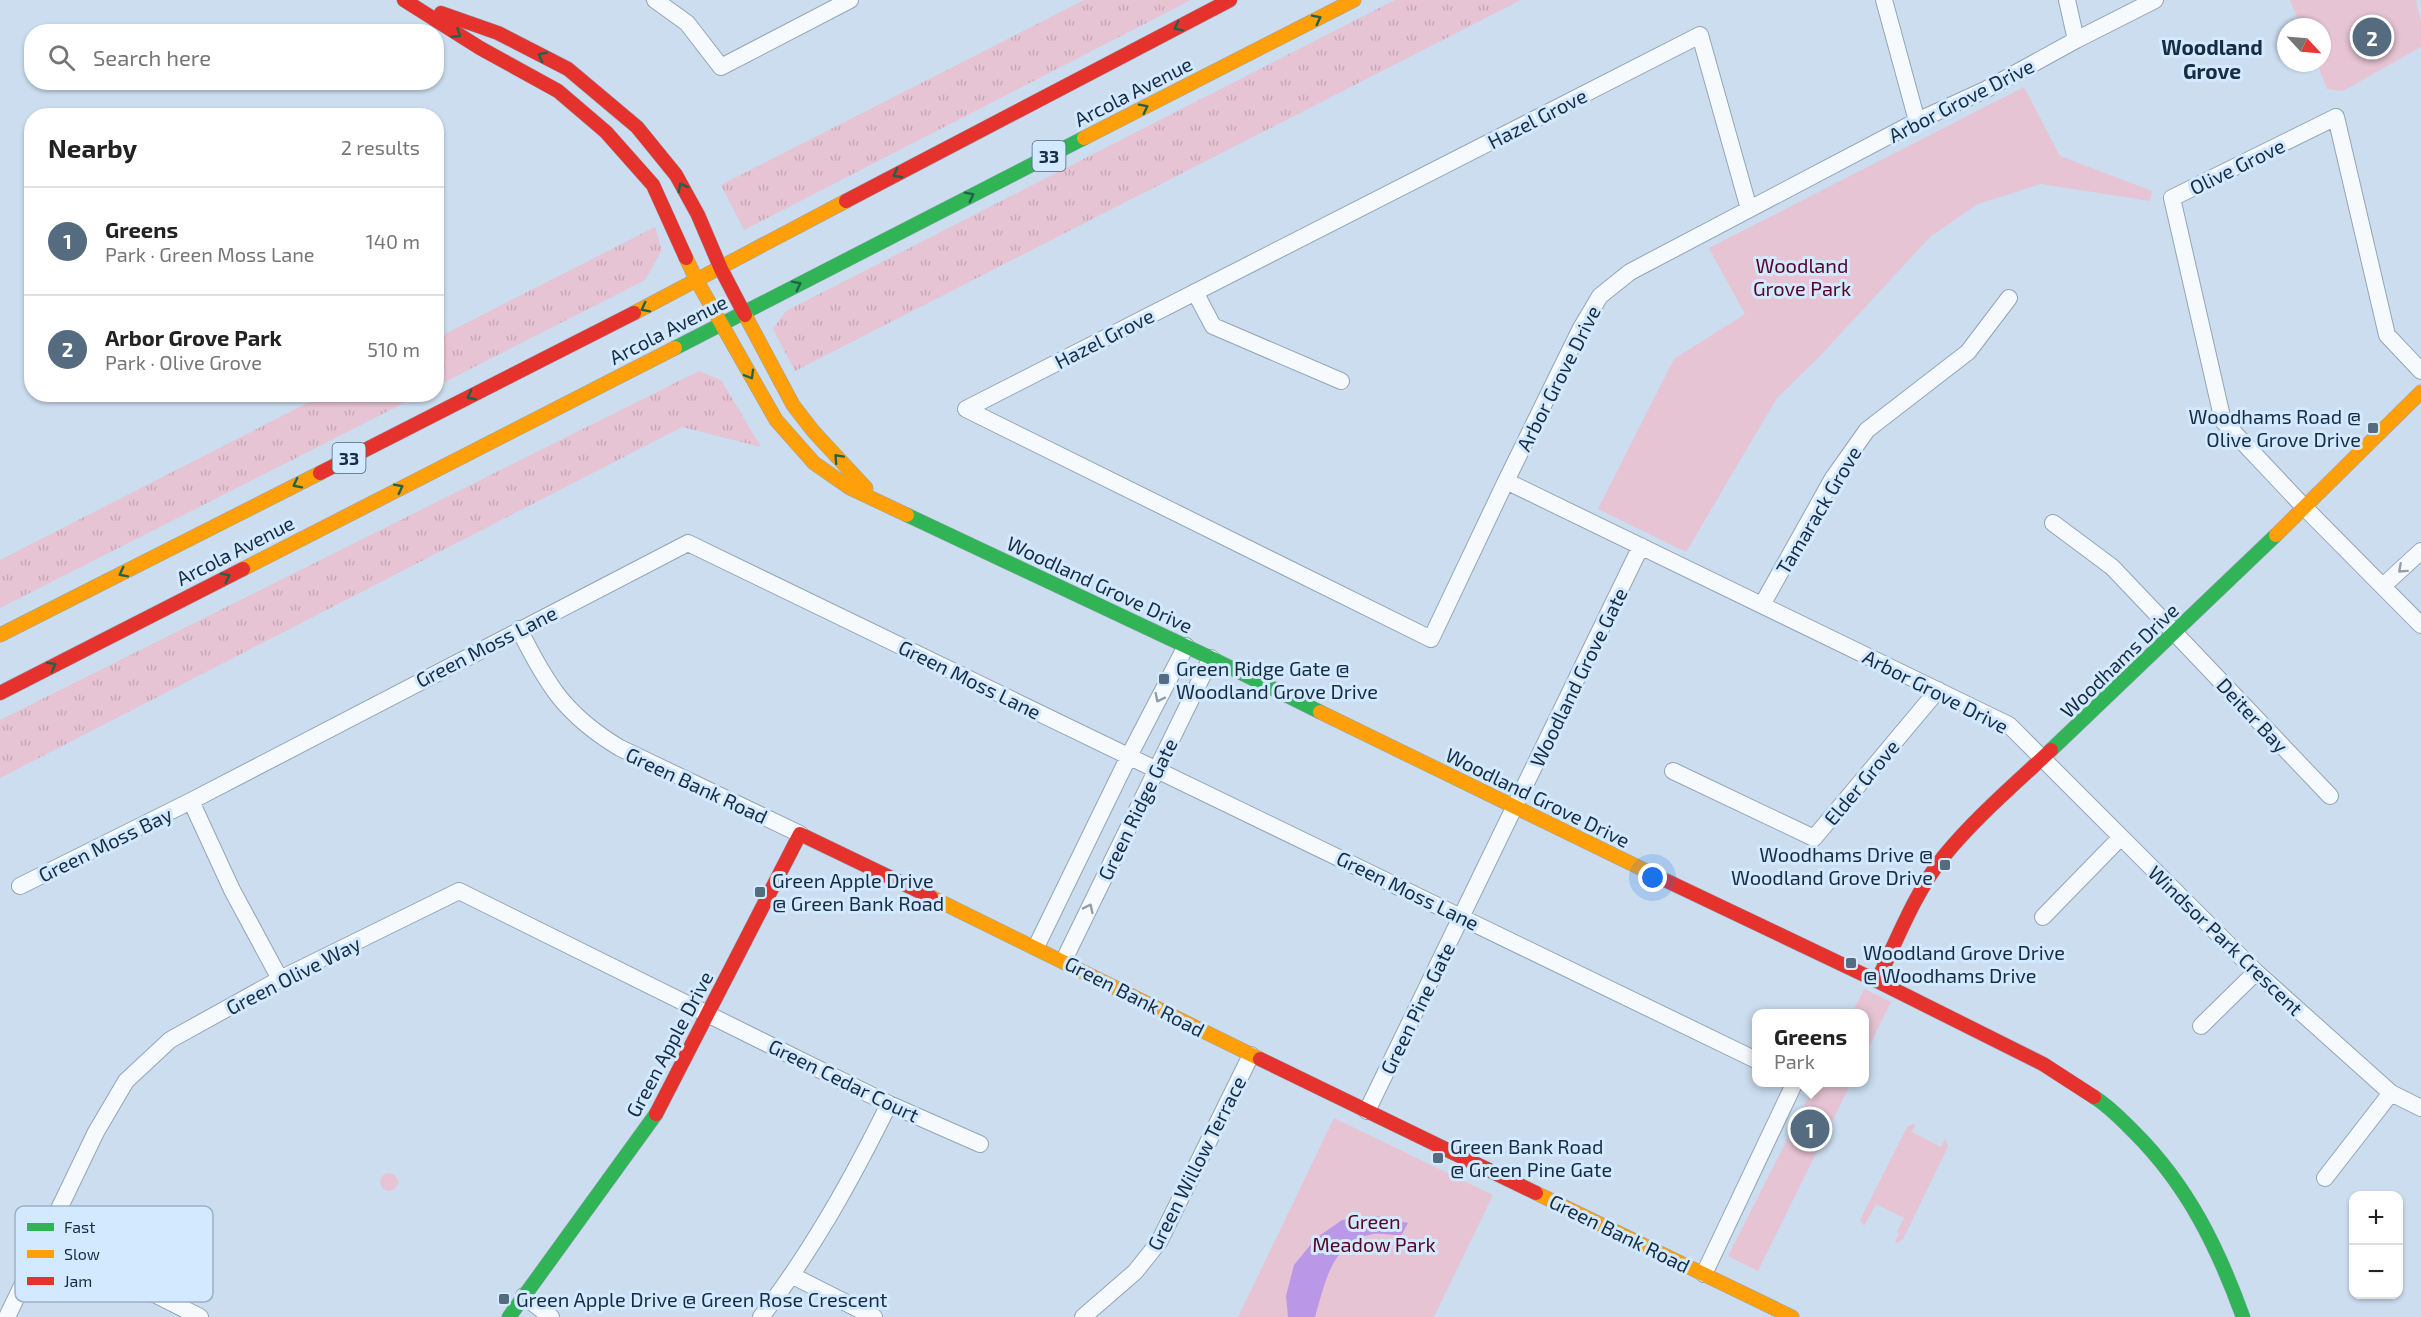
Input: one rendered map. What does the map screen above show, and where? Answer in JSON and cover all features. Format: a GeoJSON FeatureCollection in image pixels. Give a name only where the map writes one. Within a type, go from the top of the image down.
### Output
{"type":"FeatureCollection","features":[{"type":"Feature","properties":{"kind":"street"},"geometry":{"type":"LineString","coordinates":[[655,0],[687,23],[721,67],[850,0]]}},
{"type":"Feature","properties":{"kind":"street","name":"Arcola Avenue"},"geometry":{"type":"LineString","coordinates":[[0,635],[721,269],[994,122],[1230,0]]}},
{"type":"Feature","properties":{"kind":"street","name":"Arcola Avenue"},"geometry":{"type":"LineString","coordinates":[[0,693],[1354,0]]}},
{"type":"Feature","properties":{"kind":"street"},"geometry":{"type":"LineString","coordinates":[[1884,0],[1917,121]]}},
{"type":"Feature","properties":{"kind":"street"},"geometry":{"type":"LineString","coordinates":[[2067,0],[2076,40]]}},
{"type":"Feature","properties":{"kind":"street","name":"Arbor Grove Drive"},"geometry":{"type":"LineString","coordinates":[[2042,760],[2009,725],[1506,481],[1581,328],[1600,296],[1630,272],[1917,121],[1985,90],[2155,0]]}},
{"type":"Feature","properties":{"kind":"street","name":"Woodland Grove Drive"},"geometry":{"type":"LineString","coordinates":[[406,1],[498,33],[568,69],[637,127],[676,175],[698,215],[721,269],[793,405],[813,431],[878,501]]}},
{"type":"Feature","properties":{"kind":"street","name":"Woodland Grove Drive"},"geometry":{"type":"LineString","coordinates":[[406,1],[442,24]]}},
{"type":"Feature","properties":{"kind":"street","name":"Woodland Grove Drive"},"geometry":{"type":"LineString","coordinates":[[444,25],[558,91],[606,132],[653,185],[697,281],[776,420],[814,464],[850,488],[1211,658],[1514,808],[1877,981],[2043,1064],[2108,1106],[2160,1158],[2197,1211],[2232,1286],[2243,1317]]}},
{"type":"Feature","properties":{"kind":"street","name":"Hazel Grove"},"geometry":{"type":"LineString","coordinates":[[1506,481],[1431,639],[966,409],[1700,35],[1749,209]]}},
{"type":"Feature","properties":{"kind":"street","name":"Olive Grove"},"geometry":{"type":"LineString","coordinates":[[2305,508],[2223,421],[2172,198],[2336,117],[2387,335],[2421,371]]}},
{"type":"Feature","properties":{"kind":"street"},"geometry":{"type":"LineString","coordinates":[[1195,292],[1213,326],[1341,381]]}},
{"type":"Feature","properties":{"kind":"street","name":"Tamarack Grove"},"geometry":{"type":"LineString","coordinates":[[1762,604],[1833,478],[1867,430],[1968,352],[2009,298]]}},
{"type":"Feature","properties":{"kind":"street","name":"Woodhams Drive"},"geometry":{"type":"LineString","coordinates":[[1877,981],[1917,899],[1943,858],[1980,818],[2176,633],[2421,392]]}},
{"type":"Feature","properties":{"kind":"street"},"geometry":{"type":"LineString","coordinates":[[2305,508],[2421,625]]}},
{"type":"Feature","properties":{"kind":"street","name":"Deiter Bay"},"geometry":{"type":"LineString","coordinates":[[2053,523],[2112,567],[2330,796]]}},
{"type":"Feature","properties":{"kind":"street","name":"Green Moss Lane"},"geometry":{"type":"LineString","coordinates":[[191,801],[688,543],[1752,1058]]}},
{"type":"Feature","properties":{"kind":"street","name":"Woodland Grove Gate"},"geometry":{"type":"LineString","coordinates":[[1514,808],[1641,546]]}},
{"type":"Feature","properties":{"kind":"street"},"geometry":{"type":"LineString","coordinates":[[2383,586],[2421,551]]}},
{"type":"Feature","properties":{"kind":"street","name":"Green Bank Road"},"geometry":{"type":"LineString","coordinates":[[519,629],[542,675],[559,699],[596,734],[620,748],[1064,960],[1251,1055],[1792,1317]]}},
{"type":"Feature","properties":{"kind":"street","name":"Green Ridge Gate"},"geometry":{"type":"LineString","coordinates":[[1036,947],[1129,756],[1186,646]]}},
{"type":"Feature","properties":{"kind":"street","name":"Green Ridge Gate"},"geometry":{"type":"LineString","coordinates":[[1064,960],[1211,658]]}},
{"type":"Feature","properties":{"kind":"street","name":"Elder Grove"},"geometry":{"type":"LineString","coordinates":[[1673,771],[1814,838],[1938,690]]}},
{"type":"Feature","properties":{"kind":"street","name":"Windsor Park Crescent"},"geometry":{"type":"LineString","coordinates":[[2042,760],[2256,972],[2391,1093],[2421,1108]]}},
{"type":"Feature","properties":{"kind":"street"},"geometry":{"type":"LineString","coordinates":[[191,801],[232,890],[280,979]]}},
{"type":"Feature","properties":{"kind":"street","name":"Green Moss Bay"},"geometry":{"type":"LineString","coordinates":[[20,886],[191,801]]}},
{"type":"Feature","properties":{"kind":"street","name":"Green Pine Gate"},"geometry":{"type":"LineString","coordinates":[[1367,1111],[1514,808]]}},
{"type":"Feature","properties":{"kind":"street","name":"Green Apple Drive"},"geometry":{"type":"LineString","coordinates":[[509,1317],[660,1109],[800,834]]}},
{"type":"Feature","properties":{"kind":"street"},"geometry":{"type":"LineString","coordinates":[[2043,917],[2121,837]]}},
{"type":"Feature","properties":{"kind":"street","name":"Green Olive Way"},"geometry":{"type":"LineString","coordinates":[[61,1206],[96,1132],[126,1081],[170,1040],[280,979],[459,891],[709,1013]]}},
{"type":"Feature","properties":{"kind":"street"},"geometry":{"type":"LineString","coordinates":[[2201,1026],[2256,972]]}},
{"type":"Feature","properties":{"kind":"street","name":"Green Cedar Court"},"geometry":{"type":"LineString","coordinates":[[709,1013],[889,1104],[981,1144]]}},
{"type":"Feature","properties":{"kind":"street","name":"Green Willow Terrace"},"geometry":{"type":"LineString","coordinates":[[1083,1317],[1135,1272],[1159,1242],[1251,1055]]}},
{"type":"Feature","properties":{"kind":"street"},"geometry":{"type":"LineString","coordinates":[[1704,1274],[1793,1087]]}},
{"type":"Feature","properties":{"kind":"street"},"geometry":{"type":"LineString","coordinates":[[2325,1178],[2391,1093]]}},
{"type":"Feature","properties":{"kind":"street"},"geometry":{"type":"LineString","coordinates":[[761,1317],[793,1276],[856,1170],[889,1104]]}},
{"type":"Feature","properties":{"kind":"street"},"geometry":{"type":"LineString","coordinates":[[793,1276],[874,1317]]}},
{"type":"Feature","properties":{"kind":"street"},"geometry":{"type":"LineString","coordinates":[[524,1296],[551,1317]]}},
{"type":"Feature","properties":{"kind":"street","name":"Green Olive Way"},"geometry":{"type":"LineString","coordinates":[[7,1317],[15,1301]]}},
{"type":"Feature","properties":{"kind":"street"},"geometry":{"type":"LineString","coordinates":[[170,1302],[200,1317]]}},
{"type":"Feature","properties":{"kind":"green space"},"geometry":{"type":"Polygon","coordinates":[[[1084,0],[1191,0],[744,230],[721,185],[1084,0]]]}},
{"type":"Feature","properties":{"kind":"green space"},"geometry":{"type":"Polygon","coordinates":[[[1395,0],[1521,0],[795,371],[773,329],[786,311],[1395,0]]]}},
{"type":"Feature","properties":{"kind":"green space"},"geometry":{"type":"Polygon","coordinates":[[[2290,0],[2416,0],[2421,22],[2421,47],[2343,91],[2327,89],[2320,72],[2331,72],[2331,18],[2297,18],[2290,0]]]}},
{"type":"Feature","properties":{"kind":"green space","name":"Woodland Grove Park"},"geometry":{"type":"Polygon","coordinates":[[[2024,87],[2060,156],[2152,191],[2150,201],[2041,184],[1978,204],[1931,236],[1818,358],[1777,398],[1686,552],[1598,509],[1674,359],[1745,314],[1709,248],[2024,87]]]}},
{"type":"Feature","properties":{"kind":"green space"},"geometry":{"type":"Polygon","coordinates":[[[655,227],[662,250],[645,280],[444,382],[444,334],[655,227]]]}},
{"type":"Feature","properties":{"kind":"green space"},"geometry":{"type":"Polygon","coordinates":[[[699,371],[721,380],[761,447],[682,427],[0,778],[0,720],[699,371]]]}},
{"type":"Feature","properties":{"kind":"green space"},"geometry":{"type":"Polygon","coordinates":[[[309,402],[406,402],[0,608],[0,560],[309,402]]]}},
{"type":"Feature","properties":{"kind":"green space"},"geometry":{"type":"Polygon","coordinates":[[[1864,989],[1891,1002],[1869,1047],[1869,1009],[1854,1009],[1864,989]]]}},
{"type":"Feature","properties":{"kind":"green space"},"geometry":{"type":"Polygon","coordinates":[[[1814,1087],[1849,1087],[1758,1271],[1728,1256],[1814,1087]]]}},
{"type":"Feature","properties":{"kind":"green space","name":"Green Meadow Park"},"geometry":{"type":"Polygon","coordinates":[[[1334,1118],[1493,1195],[1434,1317],[1238,1317],[1334,1118]]]}},
{"type":"Feature","properties":{"kind":"green space"},"geometry":{"type":"Polygon","coordinates":[[[1915,1125],[1912,1132],[1941,1147],[1945,1139],[1948,1147],[1903,1239],[1897,1243],[1895,1241],[1899,1234],[1897,1232],[1904,1218],[1876,1204],[1864,1226],[1860,1220],[1907,1127],[1915,1125]]]}},
{"type":"Feature","properties":{"kind":"green space"},"geometry":{"type":"Polygon","coordinates":[[[389,1173],[395,1176],[398,1182],[395,1188],[389,1191],[383,1188],[380,1182],[383,1176],[389,1173]]]}},
{"type":"Feature","properties":{"kind":"shaded area"},"geometry":{"type":"Polygon","coordinates":[[[1376,1216],[1408,1223],[1401,1236],[1373,1234],[1359,1238],[1348,1245],[1332,1265],[1315,1317],[1288,1317],[1286,1296],[1294,1265],[1316,1238],[1342,1220],[1376,1216]]]}},
{"type":"Feature","properties":{"kind":"traffic: fast"},"geometry":{"type":"LineString","coordinates":[[675,348],[1084,138]]}},
{"type":"Feature","properties":{"kind":"traffic: fast"},"geometry":{"type":"LineString","coordinates":[[907,515],[1211,658],[1320,712]]}},
{"type":"Feature","properties":{"kind":"traffic: fast"},"geometry":{"type":"LineString","coordinates":[[2051,750],[2276,535]]}},
{"type":"Feature","properties":{"kind":"traffic: fast"},"geometry":{"type":"LineString","coordinates":[[2094,1097],[2116,1114],[2154,1153],[2186,1196],[2212,1242],[2243,1317]]}},
{"type":"Feature","properties":{"kind":"traffic: fast"},"geometry":{"type":"LineString","coordinates":[[509,1317],[656,1114]]}},
{"type":"Feature","properties":{"kind":"traffic: slow"},"geometry":{"type":"LineString","coordinates":[[1084,138],[1354,0]]}},
{"type":"Feature","properties":{"kind":"traffic: slow"},"geometry":{"type":"LineString","coordinates":[[634,313],[846,201]]}},
{"type":"Feature","properties":{"kind":"traffic: slow"},"geometry":{"type":"LineString","coordinates":[[686,258],[776,420],[814,463],[850,488],[907,515]]}},
{"type":"Feature","properties":{"kind":"traffic: slow"},"geometry":{"type":"LineString","coordinates":[[745,315],[793,405],[813,431],[866,488]]}},
{"type":"Feature","properties":{"kind":"traffic: slow"},"geometry":{"type":"LineString","coordinates":[[243,569],[675,348]]}},
{"type":"Feature","properties":{"kind":"traffic: slow"},"geometry":{"type":"LineString","coordinates":[[2276,535],[2421,392]]}},
{"type":"Feature","properties":{"kind":"traffic: slow"},"geometry":{"type":"LineString","coordinates":[[0,635],[320,473]]}},
{"type":"Feature","properties":{"kind":"traffic: slow"},"geometry":{"type":"LineString","coordinates":[[1320,712],[1667,881]]}},
{"type":"Feature","properties":{"kind":"traffic: slow"},"geometry":{"type":"LineString","coordinates":[[931,897],[1260,1059]]}},
{"type":"Feature","properties":{"kind":"traffic: slow"},"geometry":{"type":"LineString","coordinates":[[1536,1193],[1792,1317]]}},
{"type":"Feature","properties":{"kind":"traffic: jam"},"geometry":{"type":"LineString","coordinates":[[404,0],[442,24]]}},
{"type":"Feature","properties":{"kind":"traffic: jam"},"geometry":{"type":"LineString","coordinates":[[846,201],[1230,0]]}},
{"type":"Feature","properties":{"kind":"traffic: jam"},"geometry":{"type":"LineString","coordinates":[[441,13],[498,33],[568,69],[637,127],[676,175],[698,215],[721,269],[745,315]]}},
{"type":"Feature","properties":{"kind":"traffic: jam"},"geometry":{"type":"LineString","coordinates":[[444,25],[558,91],[606,132],[653,185],[686,258]]}},
{"type":"Feature","properties":{"kind":"traffic: jam"},"geometry":{"type":"LineString","coordinates":[[320,473],[634,313]]}},
{"type":"Feature","properties":{"kind":"traffic: jam"},"geometry":{"type":"LineString","coordinates":[[0,693],[243,569]]}},
{"type":"Feature","properties":{"kind":"traffic: jam"},"geometry":{"type":"LineString","coordinates":[[1877,981],[1915,901],[1944,856],[1982,814],[2051,750]]}},
{"type":"Feature","properties":{"kind":"traffic: jam"},"geometry":{"type":"LineString","coordinates":[[656,1114],[800,834],[931,897]]}},
{"type":"Feature","properties":{"kind":"traffic: jam"},"geometry":{"type":"LineString","coordinates":[[1667,881],[1877,981],[2043,1064],[2094,1097]]}},
{"type":"Feature","properties":{"kind":"traffic: jam"},"geometry":{"type":"LineString","coordinates":[[1260,1059],[1536,1193]]}},
{"type":"Feature","properties":{"kind":"place","name":"Arbor Grove Park"},"geometry":{"type":"Point","coordinates":[2372,37]}},
{"type":"Feature","properties":{"kind":"place","name":"Woodhams Road @ Olive Grove Drive"},"geometry":{"type":"Point","coordinates":[2373,428]}},
{"type":"Feature","properties":{"kind":"place","name":"Green Ridge Gate @ Woodland Grove Drive"},"geometry":{"type":"Point","coordinates":[1164,679]}},
{"type":"Feature","properties":{"kind":"place","name":"Woodhams Drive @ Woodland Grove Drive"},"geometry":{"type":"Point","coordinates":[1945,865]}},
{"type":"Feature","properties":{"kind":"place","name":"Green Apple Drive @ Green Bank Road"},"geometry":{"type":"Point","coordinates":[760,892]}},
{"type":"Feature","properties":{"kind":"place","name":"Woodland Grove Drive @ Woodhams Drive"},"geometry":{"type":"Point","coordinates":[1851,963]}},
{"type":"Feature","properties":{"kind":"place","name":"Greens"},"geometry":{"type":"Point","coordinates":[1810,1129]}},
{"type":"Feature","properties":{"kind":"place","name":"Green Bank Road @ Green Pine Gate"},"geometry":{"type":"Point","coordinates":[1438,1158]}},
{"type":"Feature","properties":{"kind":"place","name":"Green Apple Drive @ Green Rose Crescent"},"geometry":{"type":"Point","coordinates":[504,1299]}},
{"type":"Feature","properties":{"kind":"district","name":"Woodland Grove"},"geometry":{"type":"Point","coordinates":[2212,58]}}]}
